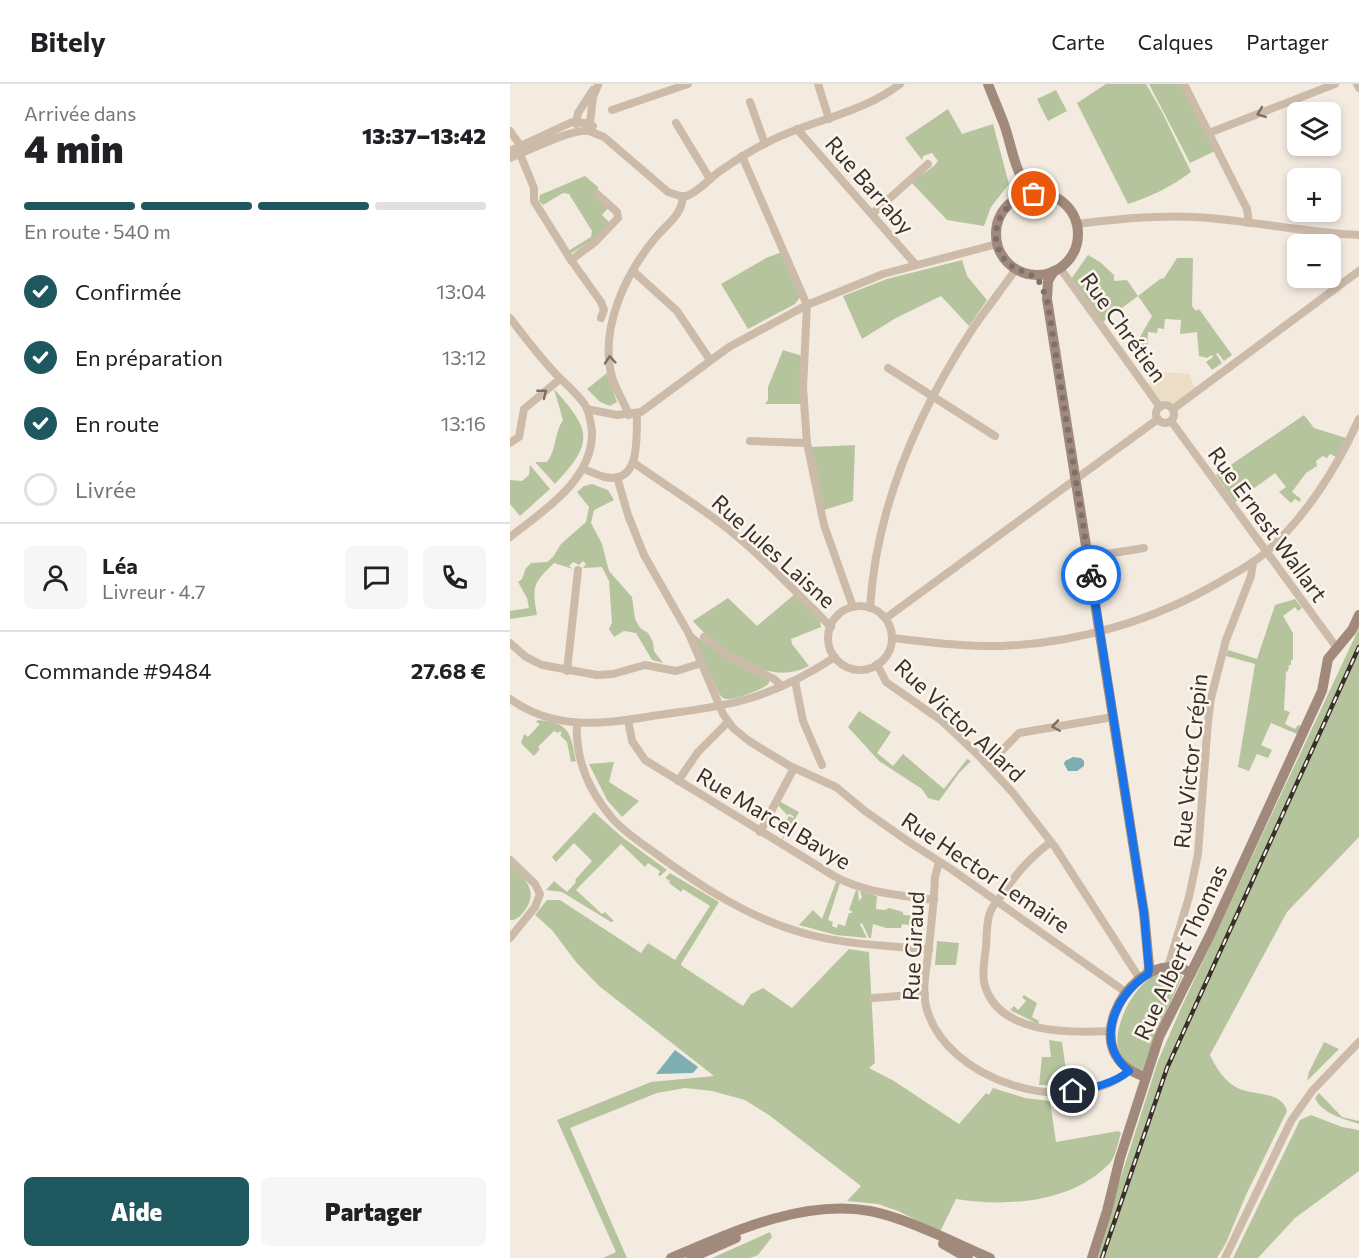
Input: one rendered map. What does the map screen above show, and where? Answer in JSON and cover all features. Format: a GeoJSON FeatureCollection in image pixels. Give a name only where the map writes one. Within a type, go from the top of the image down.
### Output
{"type":"FeatureCollection","features":[{"type":"Feature","properties":{"kind":"street"},"geometry":{"type":"LineString","coordinates":[[577,131],[575,122],[578,113],[598,84]]}},
{"type":"Feature","properties":{"kind":"street"},"geometry":{"type":"LineString","coordinates":[[589,128],[593,97],[598,84]]}},
{"type":"Feature","properties":{"kind":"street"},"geometry":{"type":"LineString","coordinates":[[612,110],[688,84]]}},
{"type":"Feature","properties":{"kind":"street"},"geometry":{"type":"LineString","coordinates":[[818,84],[829,119]]}},
{"type":"Feature","properties":{"kind":"street"},"geometry":{"type":"LineString","coordinates":[[510,151],[522,151],[577,131],[595,127],[665,190],[671,194],[683,196],[694,192],[742,156],[765,144],[797,129],[866,104],[900,84]]}},
{"type":"Feature","properties":{"kind":"street"},"geometry":{"type":"LineString","coordinates":[[987,84],[1019,172],[1027,187],[1034,194]]}},
{"type":"Feature","properties":{"kind":"street"},"geometry":{"type":"LineString","coordinates":[[1184,84],[1247,210],[1249,223]]}},
{"type":"Feature","properties":{"kind":"street"},"geometry":{"type":"LineString","coordinates":[[1209,133],[1335,84]]}},
{"type":"Feature","properties":{"kind":"street"},"geometry":{"type":"LineString","coordinates":[[1357,84],[1359,88]]}},
{"type":"Feature","properties":{"kind":"street"},"geometry":{"type":"LineString","coordinates":[[750,102],[765,144]]}},
{"type":"Feature","properties":{"kind":"street"},"geometry":{"type":"LineString","coordinates":[[575,122],[589,128]]}},
{"type":"Feature","properties":{"kind":"street"},"geometry":{"type":"LineString","coordinates":[[510,158],[575,122]]}},
{"type":"Feature","properties":{"kind":"street"},"geometry":{"type":"LineString","coordinates":[[676,123],[710,179]]}},
{"type":"Feature","properties":{"kind":"street","name":"Rue Barraby"},"geometry":{"type":"LineString","coordinates":[[797,129],[916,265]]}},
{"type":"Feature","properties":{"kind":"street"},"geometry":{"type":"LineString","coordinates":[[510,131],[522,151],[534,188],[534,201],[571,260],[602,302],[604,310],[601,318]]}},
{"type":"Feature","properties":{"kind":"street"},"geometry":{"type":"LineString","coordinates":[[742,156],[807,305],[803,388],[807,443],[824,525],[854,607]]}},
{"type":"Feature","properties":{"kind":"street"},"geometry":{"type":"LineString","coordinates":[[872,214],[928,164]]}},
{"type":"Feature","properties":{"kind":"street"},"geometry":{"type":"LineString","coordinates":[[1016,199],[1019,190],[1019,172]]}},
{"type":"Feature","properties":{"kind":"street"},"geometry":{"type":"LineString","coordinates":[[571,260],[596,242],[618,218],[618,212],[597,194]]}},
{"type":"Feature","properties":{"kind":"street"},"geometry":{"type":"LineString","coordinates":[[1047,299],[1048,281],[1071,257],[1076,247],[1077,224],[1070,210],[1059,200],[1047,195],[1034,194],[1016,199],[1007,206],[999,218],[996,229],[997,244],[1004,258],[1016,269],[1031,274],[1042,275],[1057,270]]}},
{"type":"Feature","properties":{"kind":"street"},"geometry":{"type":"LineString","coordinates":[[583,469],[605,477],[617,477],[626,473],[634,463],[633,414],[612,376],[609,349],[616,308],[633,271],[652,241],[681,209],[683,196]]}},
{"type":"Feature","properties":{"kind":"street"},"geometry":{"type":"LineString","coordinates":[[1077,224],[1154,216],[1196,217],[1323,233],[1359,235]]}},
{"type":"Feature","properties":{"kind":"street"},"geometry":{"type":"LineString","coordinates":[[587,409],[612,415],[633,414],[645,410],[710,360],[756,331],[807,305],[857,283],[997,244]]}},
{"type":"Feature","properties":{"kind":"street"},"geometry":{"type":"LineString","coordinates":[[870,608],[878,552],[892,494],[911,441],[933,396],[972,330],[1016,269]]}},
{"type":"Feature","properties":{"kind":"street","name":"Rue Chrétien"},"geometry":{"type":"LineString","coordinates":[[1057,270],[1160,407]]}},
{"type":"Feature","properties":{"kind":"street"},"geometry":{"type":"LineString","coordinates":[[633,271],[677,311],[710,360]]}},
{"type":"Feature","properties":{"kind":"street"},"geometry":{"type":"LineString","coordinates":[[1173,410],[1359,271]]}},
{"type":"Feature","properties":{"kind":"street"},"geometry":{"type":"LineString","coordinates":[[1031,274],[1040,281],[1047,299],[1144,913],[1149,966],[1144,976],[1127,993],[1113,1019],[1111,1031],[1113,1051],[1119,1062],[1129,1071],[1146,1077]]}},
{"type":"Feature","properties":{"kind":"street"},"geometry":{"type":"LineString","coordinates":[[510,318],[587,409],[592,442],[583,469],[554,501],[510,537]]}},
{"type":"Feature","properties":{"kind":"street"},"geometry":{"type":"LineString","coordinates":[[510,335],[518,328]]}},
{"type":"Feature","properties":{"kind":"street"},"geometry":{"type":"LineString","coordinates":[[888,368],[995,436]]}},
{"type":"Feature","properties":{"kind":"street"},"geometry":{"type":"LineString","coordinates":[[510,443],[519,437],[524,409],[560,379]]}},
{"type":"Feature","properties":{"kind":"street"},"geometry":{"type":"LineString","coordinates":[[1169,405],[1173,410],[1174,417],[1171,421],[1163,422],[1158,418],[1157,411],[1160,407],[1169,405]]}},
{"type":"Feature","properties":{"kind":"street"},"geometry":{"type":"LineString","coordinates":[[886,618],[1158,418]]}},
{"type":"Feature","properties":{"kind":"street"},"geometry":{"type":"LineString","coordinates":[[892,639],[954,645],[1001,646],[1038,643],[1100,632],[1166,609],[1203,591],[1266,552],[1320,489],[1340,457],[1359,419]]}},
{"type":"Feature","properties":{"kind":"street","name":"Rue Ernest Wallart"},"geometry":{"type":"LineString","coordinates":[[1171,421],[1334,646]]}},
{"type":"Feature","properties":{"kind":"street"},"geometry":{"type":"LineString","coordinates":[[750,441],[807,443]]}},
{"type":"Feature","properties":{"kind":"street","name":"Rue Jules Laisne"},"geometry":{"type":"LineString","coordinates":[[634,463],[733,533],[831,627]]}},
{"type":"Feature","properties":{"kind":"street"},"geometry":{"type":"LineString","coordinates":[[617,477],[628,515],[644,555],[689,634],[728,722],[694,756],[678,781]]}},
{"type":"Feature","properties":{"kind":"street"},"geometry":{"type":"LineString","coordinates":[[1088,557],[1144,548]]}},
{"type":"Feature","properties":{"kind":"street","name":"Rue Victor Crépin"},"geometry":{"type":"LineString","coordinates":[[1164,968],[1189,897],[1198,854],[1211,698],[1226,640],[1251,576],[1253,562]]}},
{"type":"Feature","properties":{"kind":"street"},"geometry":{"type":"LineString","coordinates":[[567,671],[578,570]]}},
{"type":"Feature","properties":{"kind":"street"},"geometry":{"type":"LineString","coordinates":[[854,607],[870,608],[886,618],[892,639],[888,653],[877,664],[869,668],[850,668],[835,657],[829,639],[831,627],[838,615],[854,607]]}},
{"type":"Feature","properties":{"kind":"street","name":"Rue Albert Thomas"},"geometry":{"type":"LineString","coordinates":[[1085,1258],[1162,1031],[1255,838],[1324,687],[1328,659],[1334,646],[1352,630],[1359,613]]}},
{"type":"Feature","properties":{"kind":"street"},"geometry":{"type":"LineString","coordinates":[[704,637],[730,657],[774,679],[782,686]]}},
{"type":"Feature","properties":{"kind":"street"},"geometry":{"type":"LineString","coordinates":[[510,643],[520,653],[537,663],[567,671],[608,675],[645,665],[672,671],[702,663]]}},
{"type":"Feature","properties":{"kind":"street"},"geometry":{"type":"LineString","coordinates":[[510,699],[539,714],[577,723],[601,724],[750,698],[795,681],[835,657]]}},
{"type":"Feature","properties":{"kind":"street","name":"Rue Victor Allard"},"geometry":{"type":"LineString","coordinates":[[877,664],[884,679],[890,685],[935,716],[988,765],[1024,806],[1144,976]]}},
{"type":"Feature","properties":{"kind":"street"},"geometry":{"type":"LineString","coordinates":[[795,681],[803,722],[822,765]]}},
{"type":"Feature","properties":{"kind":"street"},"geometry":{"type":"LineString","coordinates":[[988,765],[1020,733],[1113,717]]}},
{"type":"Feature","properties":{"kind":"street","name":"Rue Marcel Bavye"},"geometry":{"type":"LineString","coordinates":[[628,720],[632,741],[642,757],[760,832],[849,884],[873,891],[934,900]]}},
{"type":"Feature","properties":{"kind":"street","name":"Rue Hector Lemaire"},"geometry":{"type":"LineString","coordinates":[[728,722],[745,738],[794,768],[825,781],[874,818],[1127,993]]}},
{"type":"Feature","properties":{"kind":"street"},"geometry":{"type":"LineString","coordinates":[[577,723],[581,763],[589,783],[604,808],[624,830],[687,875],[741,907],[791,930],[836,940],[929,950]]}},
{"type":"Feature","properties":{"kind":"street"},"geometry":{"type":"LineString","coordinates":[[760,832],[794,768]]}},
{"type":"Feature","properties":{"kind":"street"},"geometry":{"type":"LineString","coordinates":[[1051,842],[1025,863],[989,915],[984,974],[987,989],[995,1003],[1017,1019],[1043,1029],[1067,1033],[1111,1031]]}},
{"type":"Feature","properties":{"kind":"street"},"geometry":{"type":"LineString","coordinates":[[510,860],[535,884],[540,894],[535,907],[510,938]]}},
{"type":"Feature","properties":{"kind":"street","name":"Rue Giraud"},"geometry":{"type":"LineString","coordinates":[[939,862],[935,874],[925,994],[933,1024],[949,1045],[974,1067],[1009,1084],[1039,1092],[1073,1091],[1108,1083],[1129,1071]]}},
{"type":"Feature","properties":{"kind":"street"},"geometry":{"type":"LineString","coordinates":[[1144,913],[1155,961],[1164,968]]}},
{"type":"Feature","properties":{"kind":"street"},"geometry":{"type":"LineString","coordinates":[[1144,976],[1164,968],[1181,968],[1191,973]]}},
{"type":"Feature","properties":{"kind":"street"},"geometry":{"type":"LineString","coordinates":[[873,998],[925,994]]}},
{"type":"Feature","properties":{"kind":"street"},"geometry":{"type":"LineString","coordinates":[[1225,1258],[1291,1121],[1312,1091],[1359,1042]]}},
{"type":"Feature","properties":{"kind":"street","name":"Rue Albert Thomas"},"geometry":{"type":"LineString","coordinates":[[1092,1258],[1120,1158]]}},
{"type":"Feature","properties":{"kind":"street"},"geometry":{"type":"LineString","coordinates":[[671,1258],[718,1238],[794,1213],[814,1209],[847,1208],[871,1211],[901,1221],[990,1258]]}},
{"type":"Feature","properties":{"kind":"street"},"geometry":{"type":"LineString","coordinates":[[691,1258],[794,1213]]}},
{"type":"Feature","properties":{"kind":"street"},"geometry":{"type":"LineString","coordinates":[[901,1221],[968,1258]]}},
{"type":"Feature","properties":{"kind":"green space"},"geometry":{"type":"Polygon","coordinates":[[[1106,84],[1146,84],[1191,172],[1161,191],[1128,204],[1077,103],[1106,84]]]}},
{"type":"Feature","properties":{"kind":"green space"},"geometry":{"type":"Polygon","coordinates":[[[1149,84],[1181,84],[1215,151],[1190,163],[1149,84]]]}},
{"type":"Feature","properties":{"kind":"green space"},"geometry":{"type":"Polygon","coordinates":[[[1056,90],[1067,111],[1048,121],[1037,99],[1056,90]]]}},
{"type":"Feature","properties":{"kind":"green space"},"geometry":{"type":"Polygon","coordinates":[[[948,109],[962,134],[993,124],[1009,184],[991,207],[984,226],[947,220],[911,182],[938,161],[932,153],[923,156],[922,160],[905,138],[948,109]]]}},
{"type":"Feature","properties":{"kind":"green space"},"geometry":{"type":"Polygon","coordinates":[[[585,176],[598,187],[593,195],[608,208],[602,215],[610,223],[594,239],[570,254],[568,251],[591,237],[592,231],[569,194],[563,193],[543,205],[539,201],[540,195],[585,176]]]}},
{"type":"Feature","properties":{"kind":"green space"},"geometry":{"type":"Polygon","coordinates":[[[782,252],[801,296],[795,304],[748,329],[721,284],[766,258],[782,252]]]}},
{"type":"Feature","properties":{"kind":"green space"},"geometry":{"type":"Polygon","coordinates":[[[1088,255],[1114,275],[1114,281],[1127,280],[1138,296],[1103,322],[1071,279],[1088,255]]]}},
{"type":"Feature","properties":{"kind":"green space"},"geometry":{"type":"Polygon","coordinates":[[[1177,258],[1193,258],[1192,306],[1196,311],[1199,309],[1232,355],[1224,361],[1218,353],[1216,354],[1222,363],[1212,370],[1206,362],[1213,357],[1212,355],[1207,358],[1199,356],[1197,332],[1180,334],[1181,320],[1165,319],[1164,329],[1158,328],[1157,333],[1148,332],[1147,351],[1136,344],[1152,316],[1138,296],[1164,278],[1177,258]]]}},
{"type":"Feature","properties":{"kind":"green space"},"geometry":{"type":"Polygon","coordinates":[[[962,260],[967,276],[987,300],[969,326],[941,296],[896,318],[862,339],[843,296],[887,279],[962,260]]]}},
{"type":"Feature","properties":{"kind":"green space"},"geometry":{"type":"Polygon","coordinates":[[[783,350],[802,356],[801,404],[765,404],[768,400],[768,387],[783,350]]]}},
{"type":"Feature","properties":{"kind":"green space"},"geometry":{"type":"Polygon","coordinates":[[[607,373],[617,402],[610,406],[600,402],[587,389],[607,373]]]}},
{"type":"Feature","properties":{"kind":"green space"},"geometry":{"type":"Polygon","coordinates":[[[554,389],[575,415],[583,436],[577,457],[555,484],[535,462],[547,462],[563,420],[554,389]]]}},
{"type":"Feature","properties":{"kind":"green space"},"geometry":{"type":"Polygon","coordinates":[[[1304,415],[1314,428],[1346,438],[1336,457],[1330,454],[1327,458],[1323,456],[1316,461],[1317,466],[1306,473],[1292,492],[1301,499],[1300,502],[1295,499],[1291,503],[1279,492],[1286,487],[1275,473],[1235,502],[1216,475],[1304,415]]]}},
{"type":"Feature","properties":{"kind":"green space"},"geometry":{"type":"Polygon","coordinates":[[[855,445],[853,501],[824,510],[811,447],[855,445]]]}},
{"type":"Feature","properties":{"kind":"green space"},"geometry":{"type":"Polygon","coordinates":[[[530,465],[550,489],[520,516],[510,504],[510,480],[522,481],[529,475],[530,465]]]}},
{"type":"Feature","properties":{"kind":"green space"},"geometry":{"type":"Polygon","coordinates":[[[592,484],[608,490],[614,500],[594,510],[591,523],[602,544],[609,571],[632,597],[635,619],[640,628],[648,633],[653,642],[654,651],[663,663],[652,660],[636,633],[624,631],[614,637],[609,629],[612,623],[609,581],[602,567],[583,568],[586,564],[583,561],[579,565],[573,562],[569,566],[573,569],[554,563],[536,586],[537,615],[510,619],[510,611],[529,608],[527,598],[518,582],[522,579],[526,568],[531,563],[547,562],[561,544],[586,522],[589,507],[577,492],[584,486],[592,484]]]}},
{"type":"Feature","properties":{"kind":"green space"},"geometry":{"type":"Polygon","coordinates":[[[795,594],[820,621],[821,627],[791,639],[792,644],[809,666],[794,672],[762,669],[746,663],[716,644],[693,621],[728,598],[757,626],[795,594]]]}},
{"type":"Feature","properties":{"kind":"green space"},"geometry":{"type":"Polygon","coordinates":[[[1295,599],[1302,608],[1298,611],[1295,607],[1283,616],[1293,633],[1293,660],[1286,672],[1284,710],[1290,712],[1285,724],[1295,729],[1298,725],[1301,726],[1297,734],[1271,723],[1261,745],[1272,750],[1268,758],[1257,754],[1249,771],[1238,767],[1255,664],[1226,656],[1228,650],[1257,659],[1275,605],[1295,599]]]}},
{"type":"Feature","properties":{"kind":"green space"},"geometry":{"type":"Polygon","coordinates":[[[1359,628],[1359,837],[1287,912],[1210,1055],[1220,1072],[1234,1086],[1272,1096],[1284,1104],[1287,1111],[1217,1258],[1095,1258],[1158,1061],[1359,628]]]}},
{"type":"Feature","properties":{"kind":"green space"},"geometry":{"type":"Polygon","coordinates":[[[692,633],[729,659],[769,680],[769,683],[743,696],[723,698],[719,694],[692,633]]]}},
{"type":"Feature","properties":{"kind":"green space"},"geometry":{"type":"Polygon","coordinates":[[[859,711],[891,732],[877,753],[893,766],[903,754],[944,789],[967,759],[971,761],[959,773],[939,801],[928,798],[922,789],[879,761],[848,727],[859,711]]]}},
{"type":"Feature","properties":{"kind":"green space"},"geometry":{"type":"Polygon","coordinates":[[[538,720],[557,724],[567,731],[576,761],[571,762],[567,742],[560,735],[562,733],[560,731],[558,733],[554,731],[538,747],[540,749],[534,756],[521,743],[524,734],[528,737],[540,724],[536,722],[538,720]]]}},
{"type":"Feature","properties":{"kind":"green space"},"geometry":{"type":"Polygon","coordinates":[[[614,762],[609,782],[639,801],[622,817],[607,800],[589,764],[614,762]]]}},
{"type":"Feature","properties":{"kind":"green space"},"geometry":{"type":"Polygon","coordinates":[[[779,801],[799,812],[781,842],[780,839],[785,833],[781,830],[789,816],[794,817],[787,815],[777,804],[779,801]]]}},
{"type":"Feature","properties":{"kind":"green space"},"geometry":{"type":"Polygon","coordinates":[[[594,812],[622,837],[667,870],[660,876],[658,875],[660,871],[648,863],[645,867],[621,844],[576,890],[602,914],[605,912],[614,921],[611,922],[562,892],[546,890],[554,881],[567,892],[592,861],[574,843],[556,862],[552,857],[594,812]]]}},
{"type":"Feature","properties":{"kind":"green space"},"geometry":{"type":"Polygon","coordinates":[[[510,865],[526,881],[531,893],[528,906],[514,920],[510,920],[510,865]]]}},
{"type":"Feature","properties":{"kind":"green space"},"geometry":{"type":"Polygon","coordinates":[[[670,873],[719,902],[681,964],[682,966],[743,1006],[751,994],[763,988],[792,1008],[849,949],[869,952],[875,1063],[869,1068],[894,1081],[959,1124],[986,1093],[989,1095],[993,1088],[1025,1098],[1050,1101],[1056,1142],[1118,1131],[1121,1133],[1112,1160],[1095,1176],[1077,1187],[1038,1199],[996,1202],[956,1199],[940,1232],[898,1211],[878,1204],[847,1201],[861,1186],[769,1115],[745,1100],[712,1091],[685,1088],[657,1093],[570,1128],[627,1258],[603,1258],[616,1252],[557,1120],[651,1082],[714,1076],[599,986],[576,962],[552,930],[535,915],[547,900],[560,900],[641,953],[648,943],[675,960],[710,906],[683,889],[681,892],[669,883],[670,881],[665,878],[670,873]]]}},
{"type":"Feature","properties":{"kind":"green space"},"geometry":{"type":"Polygon","coordinates":[[[836,882],[840,883],[828,920],[833,922],[832,926],[837,928],[838,924],[845,926],[849,913],[852,913],[849,910],[856,890],[859,901],[862,897],[860,891],[877,896],[876,909],[889,908],[903,912],[903,915],[925,916],[924,927],[902,924],[901,928],[886,928],[873,924],[871,938],[869,938],[862,923],[860,924],[867,938],[836,935],[799,925],[813,910],[822,919],[836,882]]]}},
{"type":"Feature","properties":{"kind":"green space"},"geometry":{"type":"Polygon","coordinates":[[[937,941],[959,943],[956,965],[935,965],[937,941]]]}},
{"type":"Feature","properties":{"kind":"green space"},"geometry":{"type":"Polygon","coordinates":[[[1170,972],[1180,973],[1182,977],[1161,1022],[1144,1070],[1135,1069],[1122,1056],[1118,1047],[1117,1038],[1122,1017],[1140,987],[1156,975],[1170,972]]]}},
{"type":"Feature","properties":{"kind":"green space"},"geometry":{"type":"Polygon","coordinates":[[[1024,995],[1037,1003],[1032,1017],[1039,1021],[1038,1024],[1010,1010],[1014,1006],[1018,1010],[1026,1001],[1022,997],[1024,995]]]}},
{"type":"Feature","properties":{"kind":"green space"},"geometry":{"type":"Polygon","coordinates":[[[1049,1040],[1062,1042],[1068,1085],[1039,1085],[1042,1057],[1051,1057],[1049,1040]]]}},
{"type":"Feature","properties":{"kind":"green space"},"geometry":{"type":"Polygon","coordinates":[[[1324,1042],[1339,1049],[1307,1081],[1309,1072],[1324,1042]]]}},
{"type":"Feature","properties":{"kind":"green space"},"geometry":{"type":"Polygon","coordinates":[[[1319,1093],[1342,1117],[1359,1121],[1359,1124],[1334,1115],[1323,1108],[1315,1098],[1319,1093]]]}},
{"type":"Feature","properties":{"kind":"green space"},"geometry":{"type":"Polygon","coordinates":[[[1311,1115],[1342,1127],[1359,1130],[1359,1171],[1295,1218],[1258,1258],[1233,1258],[1300,1120],[1311,1115]]]}},
{"type":"Feature","properties":{"kind":"green space"},"geometry":{"type":"Polygon","coordinates":[[[770,1232],[772,1237],[758,1255],[750,1258],[712,1258],[770,1232]]]}},
{"type":"Feature","properties":{"kind":"shaded area"},"geometry":{"type":"Polygon","coordinates":[[[1145,371],[1190,374],[1193,385],[1197,388],[1175,404],[1161,401],[1148,384],[1152,382],[1145,371]]]}},
{"type":"Feature","properties":{"kind":"water"},"geometry":{"type":"Polygon","coordinates":[[[1073,757],[1081,758],[1084,766],[1077,771],[1068,771],[1064,764],[1065,761],[1073,757]]]}},
{"type":"Feature","properties":{"kind":"water"},"geometry":{"type":"Polygon","coordinates":[[[675,1050],[698,1067],[693,1073],[656,1074],[675,1050]]]}},
{"type":"Feature","properties":{"kind":"railway"},"geometry":{"type":"LineString","coordinates":[[1102,1258],[1167,1068],[1359,647]]}},
{"type":"Feature","properties":{"kind":"way so far"},"geometry":{"type":"LineString","coordinates":[[1034,194],[1016,199],[1005,209],[996,229],[998,248],[1009,264],[1038,279],[1047,299],[1091,575]]}},
{"type":"Feature","properties":{"kind":"route"},"geometry":{"type":"LineString","coordinates":[[1073,1091],[1108,1083],[1129,1071],[1119,1062],[1113,1051],[1111,1038],[1113,1019],[1127,993],[1148,974],[1149,970],[1144,913],[1091,575]]}}]}
